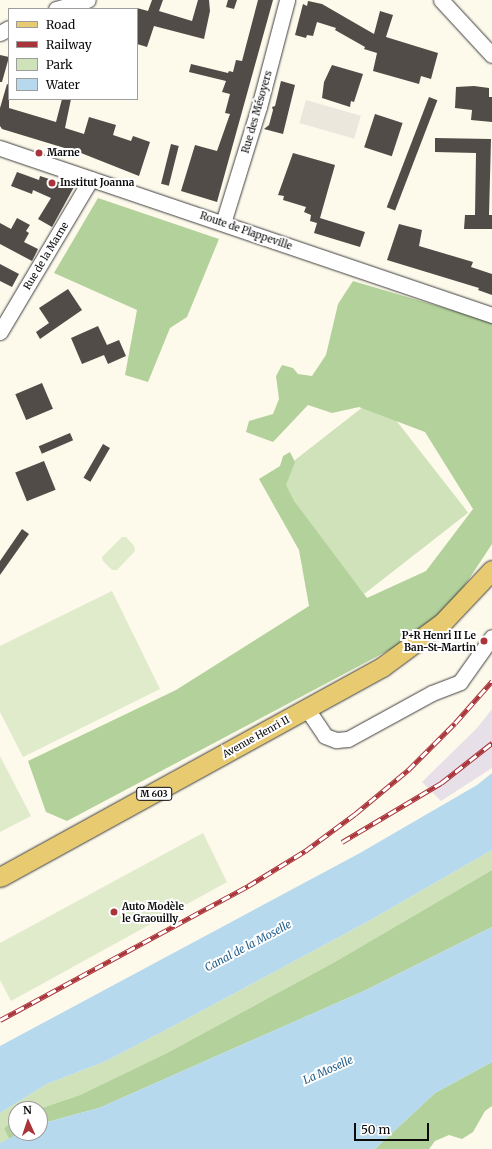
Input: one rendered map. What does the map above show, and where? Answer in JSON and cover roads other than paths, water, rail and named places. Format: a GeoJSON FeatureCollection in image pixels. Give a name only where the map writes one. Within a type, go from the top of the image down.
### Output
{"type":"FeatureCollection","features":[{"type":"Feature","properties":{"kind":"main road","name":"Avenue Henri II"},"geometry":{"type":"LineString","coordinates":[[0,877],[382,667],[442,623],[492,570]]}},
{"type":"Feature","properties":{"kind":"street"},"geometry":{"type":"LineString","coordinates":[[60,8],[88,0]]}},
{"type":"Feature","properties":{"kind":"street","name":"Rue des Mésoyers"},"geometry":{"type":"LineString","coordinates":[[223,223],[259,108],[287,0]]}},
{"type":"Feature","properties":{"kind":"street"},"geometry":{"type":"LineString","coordinates":[[441,0],[492,55]]}},
{"type":"Feature","properties":{"kind":"street","name":"Route de Plappeville"},"geometry":{"type":"LineString","coordinates":[[0,148],[492,315]]}},
{"type":"Feature","properties":{"kind":"street","name":"Rue de la Marne"},"geometry":{"type":"LineString","coordinates":[[0,332],[91,179]]}},
{"type":"Feature","properties":{"kind":"street"},"geometry":{"type":"LineString","coordinates":[[307,709],[325,736],[336,740],[348,739],[432,693],[460,682],[492,637]]}},
{"type":"Feature","properties":{"kind":"water","name":"Canal de la Moselle"},"geometry":{"type":"Polygon","coordinates":[[[492,773],[492,850],[367,922],[106,1061],[47,1084],[19,1101],[8,1101],[8,1108],[0,1113],[0,1046],[360,853],[477,785],[492,773]]]}},
{"type":"Feature","properties":{"kind":"water","name":"La Moselle"},"geometry":{"type":"Polygon","coordinates":[[[492,927],[492,1062],[435,1093],[375,1149],[0,1149],[0,1143],[8,1139],[8,1141],[48,1141],[48,1122],[99,1108],[366,990],[492,927]]]}},
{"type":"Feature","properties":{"kind":"railway"},"geometry":{"type":"LineString","coordinates":[[0,1020],[248,886],[305,851],[355,814],[408,770],[455,723],[492,681]]}},
{"type":"Feature","properties":{"kind":"railway"},"geometry":{"type":"LineString","coordinates":[[342,842],[441,783],[492,743]]}},
{"type":"Feature","properties":{"kind":"place","name":"Marne"},"geometry":{"type":"Point","coordinates":[39,153]}},
{"type":"Feature","properties":{"kind":"place","name":"Institut Joanna"},"geometry":{"type":"Point","coordinates":[52,183]}},
{"type":"Feature","properties":{"kind":"place","name":"P+R Henri II Le Ban-St-Martin"},"geometry":{"type":"Point","coordinates":[484,641]}},
{"type":"Feature","properties":{"kind":"place","name":"Auto Modèle le Graouilly"},"geometry":{"type":"Point","coordinates":[114,912]}}]}
